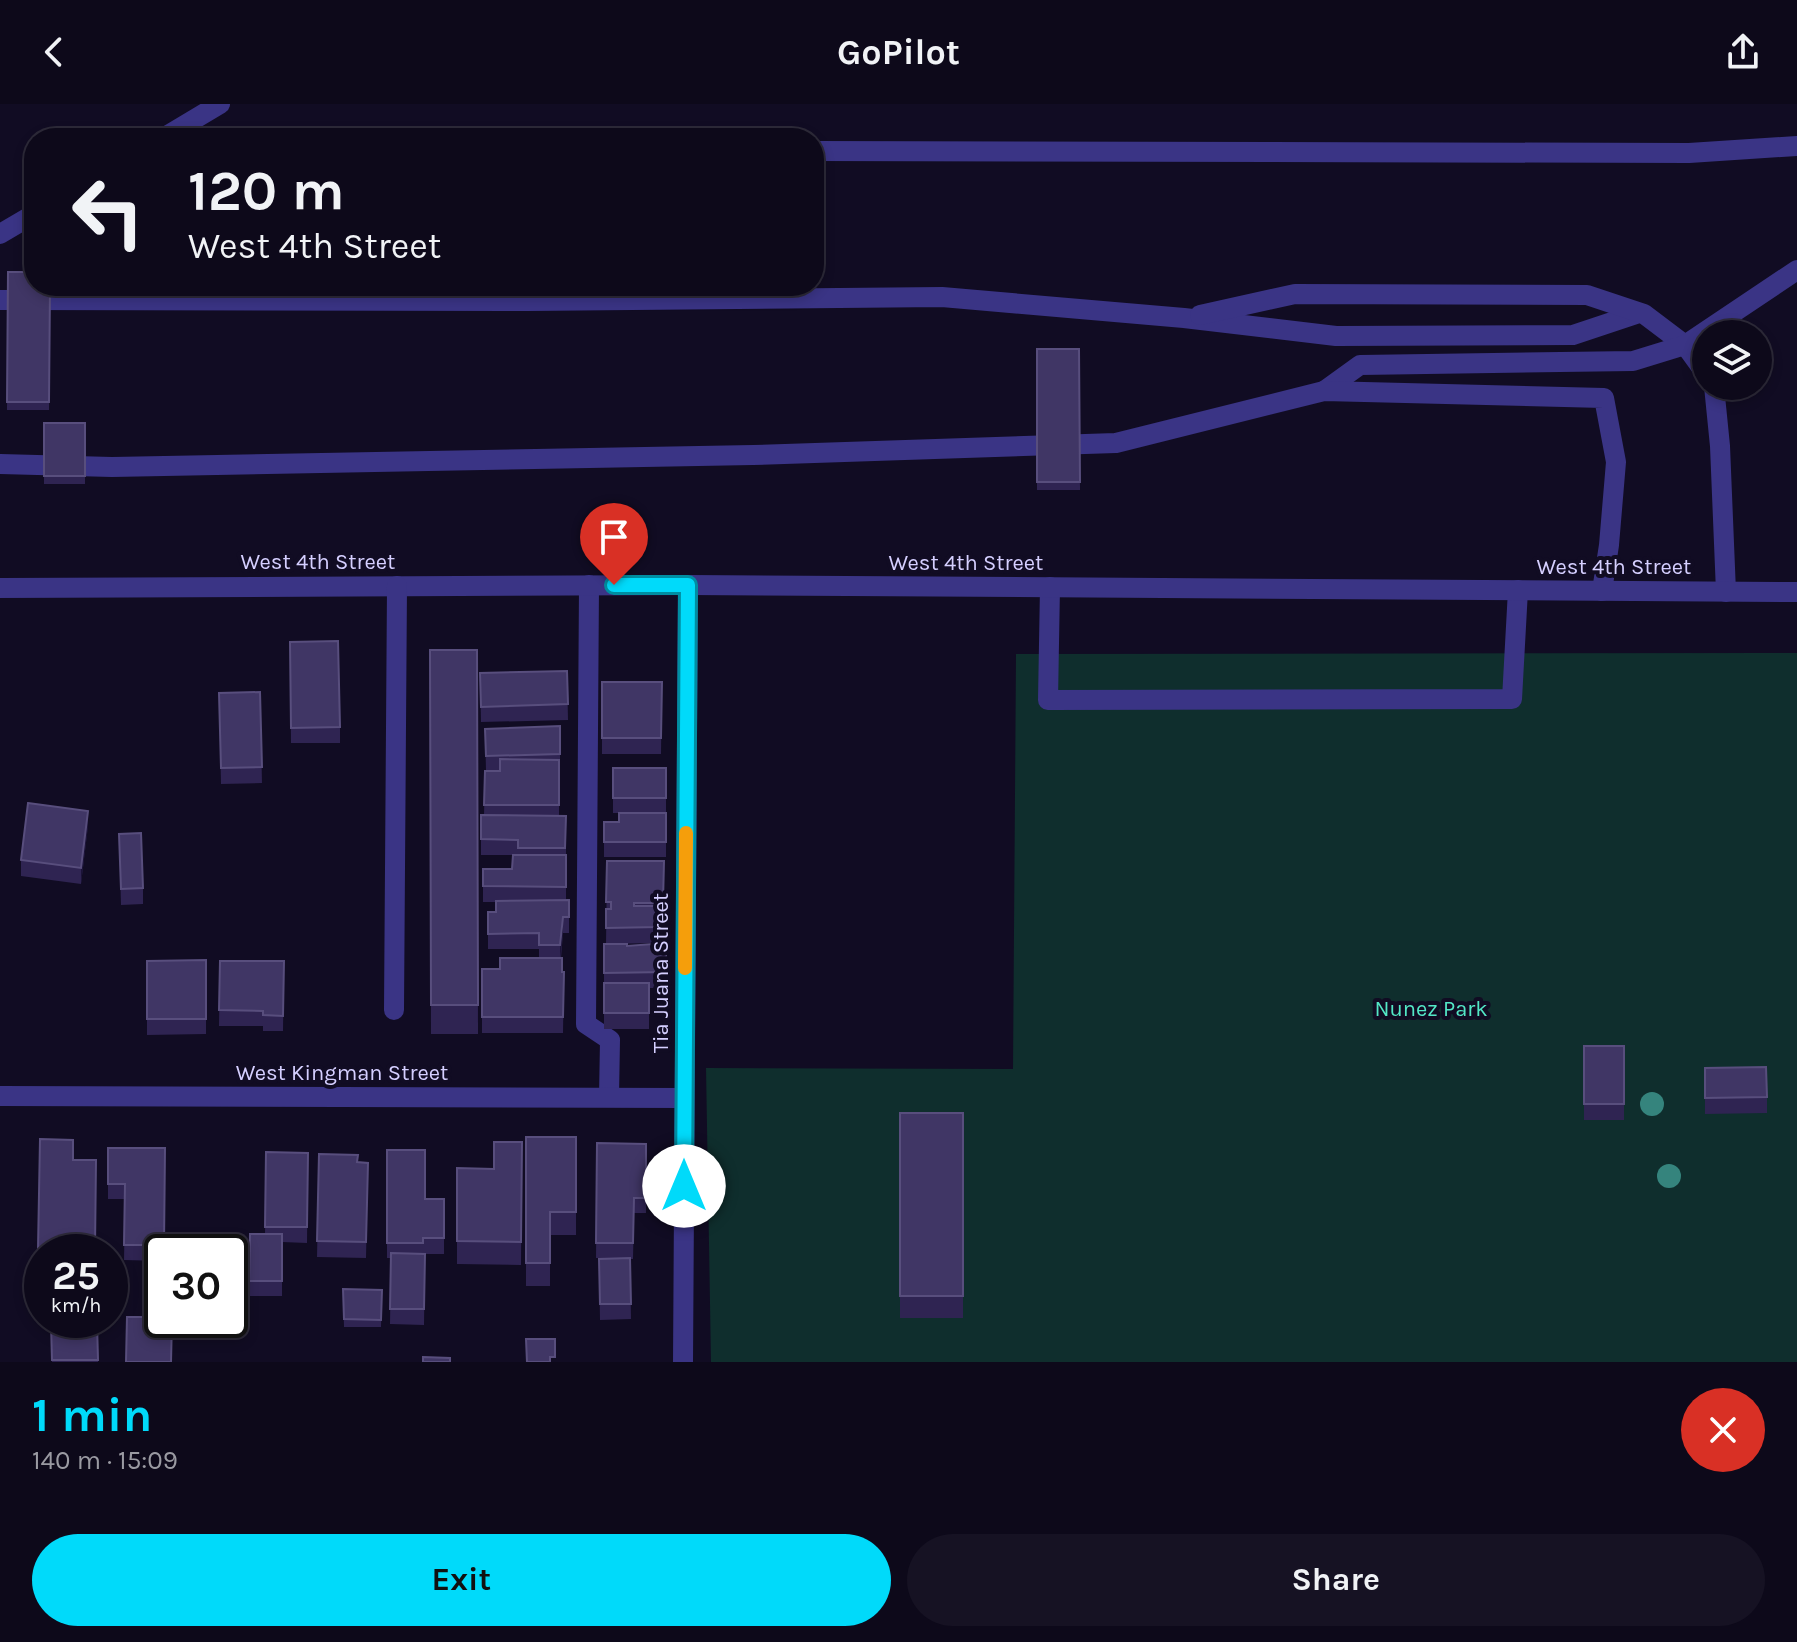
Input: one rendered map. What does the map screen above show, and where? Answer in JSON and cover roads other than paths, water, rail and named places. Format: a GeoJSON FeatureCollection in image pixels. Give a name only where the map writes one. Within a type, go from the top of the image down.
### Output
{"type":"FeatureCollection","features":[{"type":"Feature","properties":{"kind":"street"},"geometry":{"type":"LineString","coordinates":[[180,128],[220,104]]}},
{"type":"Feature","properties":{"kind":"street"},"geometry":{"type":"LineString","coordinates":[[824,151],[1689,153],[1797,146]]}},
{"type":"Feature","properties":{"kind":"street"},"geometry":{"type":"LineString","coordinates":[[0,234],[24,220]]}},
{"type":"Feature","properties":{"kind":"street"},"geometry":{"type":"LineString","coordinates":[[1324,391],[1360,365],[1633,361],[1685,345],[1797,270]]}},
{"type":"Feature","properties":{"kind":"street"},"geometry":{"type":"LineString","coordinates":[[1184,318],[1295,294],[1587,295],[1639,313],[1685,345],[1692,355]]}},
{"type":"Feature","properties":{"kind":"street"},"geometry":{"type":"LineString","coordinates":[[0,300],[529,301],[942,297],[1184,318],[1336,336],[1573,335],[1639,313]]}},
{"type":"Feature","properties":{"kind":"street"},"geometry":{"type":"LineString","coordinates":[[0,464],[112,467],[737,455],[1116,443],[1324,391],[1604,398],[1616,462],[1602,591]]}},
{"type":"Feature","properties":{"kind":"street"},"geometry":{"type":"LineString","coordinates":[[1715,400],[1726,592]]}},
{"type":"Feature","properties":{"kind":"street"},"geometry":{"type":"LineString","coordinates":[[589,585],[586,1024],[610,1040],[609,1097]]}},
{"type":"Feature","properties":{"kind":"street","name":"West 4th Street"},"geometry":{"type":"LineString","coordinates":[[0,588],[688,585],[1797,592]]}},
{"type":"Feature","properties":{"kind":"street","name":"Tia Juana Street"},"geometry":{"type":"LineString","coordinates":[[683,1362],[688,585]]}},
{"type":"Feature","properties":{"kind":"street"},"geometry":{"type":"LineString","coordinates":[[394,1010],[397,586]]}},
{"type":"Feature","properties":{"kind":"street"},"geometry":{"type":"LineString","coordinates":[[1050,587],[1048,700],[1512,699],[1518,590]]}},
{"type":"Feature","properties":{"kind":"street","name":"West Kingman Street"},"geometry":{"type":"LineString","coordinates":[[0,1096],[684,1098]]}},
{"type":"Feature","properties":{"kind":"park label","name":"Nunez Park"},"geometry":{"type":"Point","coordinates":[1431,1009]}}]}
